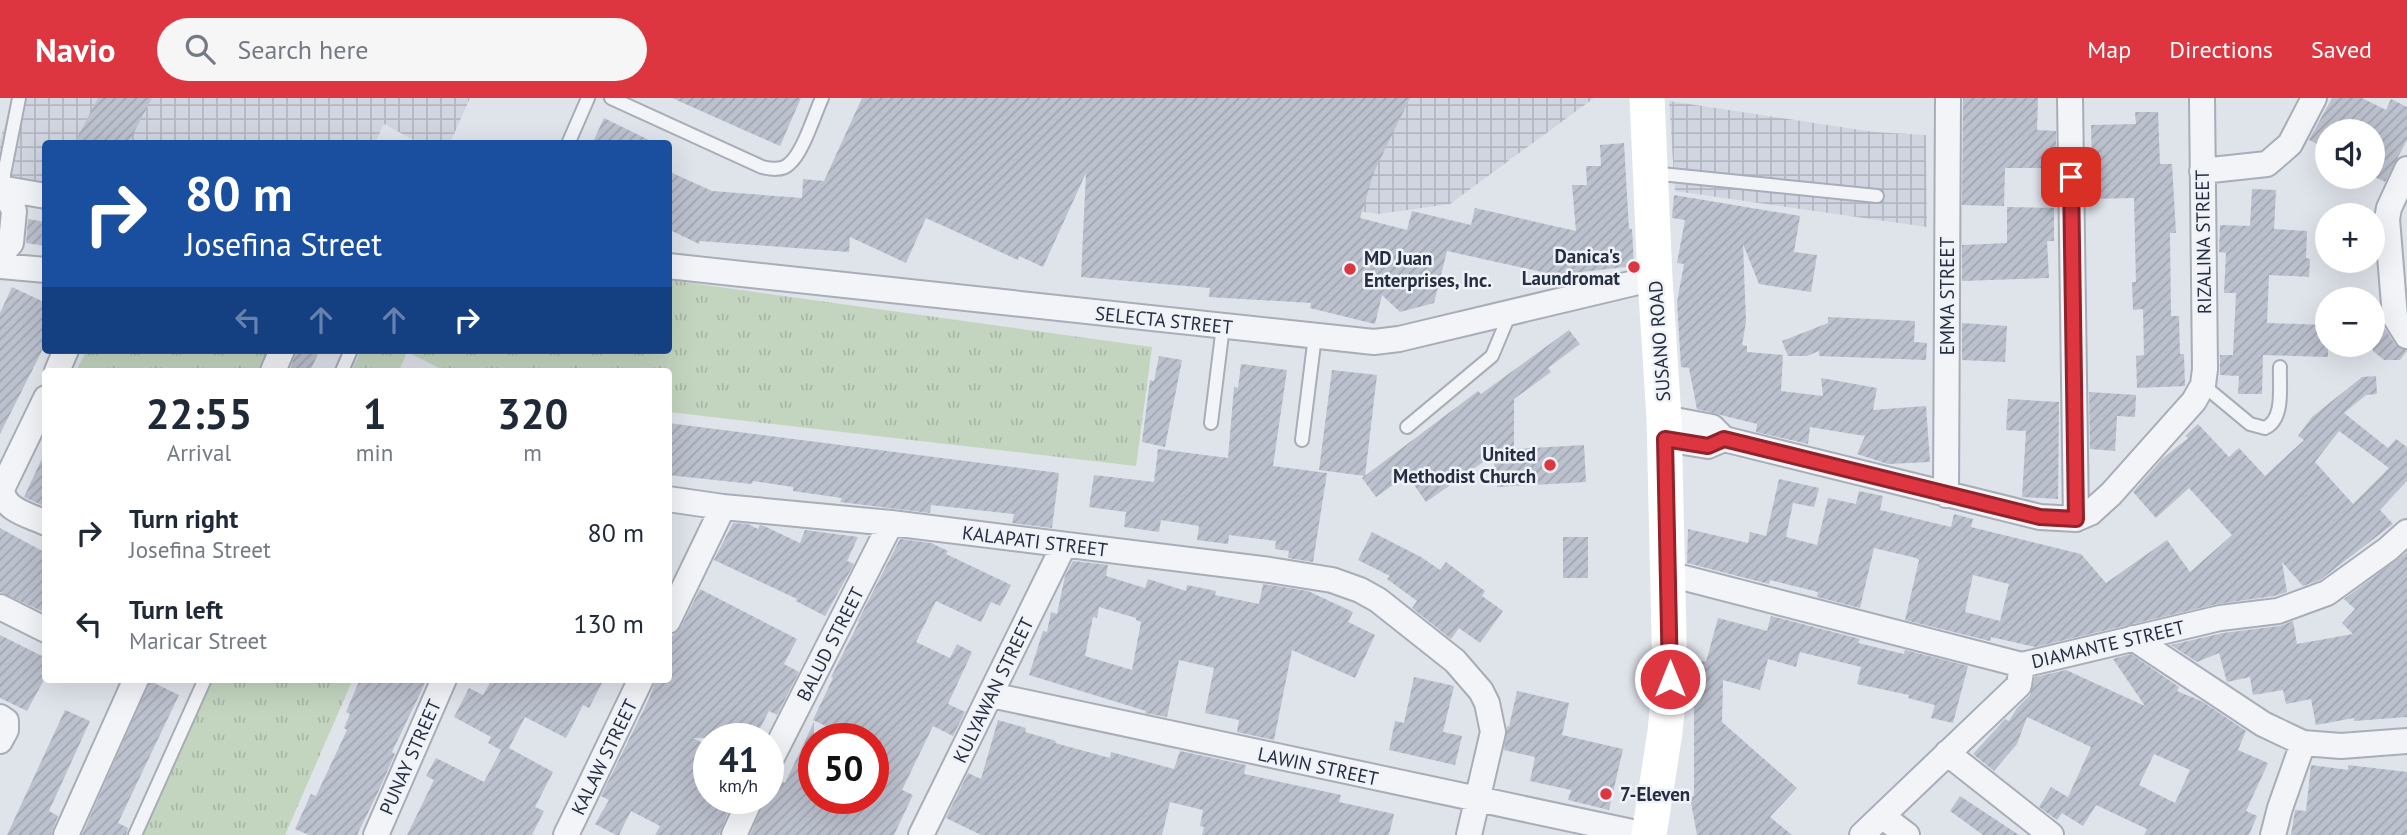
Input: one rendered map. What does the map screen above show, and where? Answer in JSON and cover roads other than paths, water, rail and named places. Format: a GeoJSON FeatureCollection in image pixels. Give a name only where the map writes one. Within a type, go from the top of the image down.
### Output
{"type":"FeatureCollection","features":[{"type":"Feature","properties":{"kind":"main road","name":"SUSANO ROAD"},"geometry":{"type":"LineString","coordinates":[[1647,98],[1665,429],[1669,574],[1669,697],[1647,835]]}},
{"type":"Feature","properties":{"kind":"street","name":"EMMA STREET"},"geometry":{"type":"LineString","coordinates":[[1946,495],[1948,98]]}},
{"type":"Feature","properties":{"kind":"street"},"geometry":{"type":"LineString","coordinates":[[2070,98],[2076,519]]}},
{"type":"Feature","properties":{"kind":"street","name":"RIZALINA STREET"},"geometry":{"type":"LineString","coordinates":[[2202,98],[2203,385]]}},
{"type":"Feature","properties":{"kind":"street"},"geometry":{"type":"LineString","coordinates":[[2202,171],[2267,164],[2290,144],[2314,98]]}},
{"type":"Feature","properties":{"kind":"street"},"geometry":{"type":"LineString","coordinates":[[2407,169],[2389,208],[2387,219],[2395,317],[2407,337]]}},
{"type":"Feature","properties":{"kind":"street"},"geometry":{"type":"LineString","coordinates":[[1,190],[42,195]]}},
{"type":"Feature","properties":{"kind":"street"},"geometry":{"type":"LineString","coordinates":[[0,256],[11,243],[14,211],[1,190]]}},
{"type":"Feature","properties":{"kind":"street"},"geometry":{"type":"LineString","coordinates":[[0,266],[42,270]]}},
{"type":"Feature","properties":{"kind":"street","name":"SELECTA STREET"},"geometry":{"type":"LineString","coordinates":[[672,266],[1374,342],[1399,340],[1655,278]]}},
{"type":"Feature","properties":{"kind":"street"},"geometry":{"type":"LineString","coordinates":[[1665,429],[1712,427],[1724,439],[2040,517],[2076,519],[2090,513],[2111,494],[2194,401],[2203,385]]}},
{"type":"Feature","properties":{"kind":"street"},"geometry":{"type":"LineString","coordinates":[[42,415],[2,489],[2,499],[9,506],[42,521]]}},
{"type":"Feature","properties":{"kind":"street","name":"KALAPATI STREET"},"geometry":{"type":"LineString","coordinates":[[672,500],[891,523],[1332,580],[1360,590],[1395,611],[1455,661],[1481,691],[1487,703],[1493,732],[1469,835]]}},
{"type":"Feature","properties":{"kind":"street"},"geometry":{"type":"LineString","coordinates":[[672,613],[723,507]]}},
{"type":"Feature","properties":{"kind":"street","name":"BALUD STREET"},"geometry":{"type":"LineString","coordinates":[[784,734],[891,523]]}},
{"type":"Feature","properties":{"kind":"street","name":"DIAMANTE STREET"},"geometry":{"type":"LineString","coordinates":[[1669,574],[2022,665],[2220,618],[2278,611],[2328,593],[2407,533]]}},
{"type":"Feature","properties":{"kind":"street","name":"KULYAWAN STREET"},"geometry":{"type":"LineString","coordinates":[[930,833],[991,695],[1064,545]]}},
{"type":"Feature","properties":{"kind":"street"},"geometry":{"type":"LineString","coordinates":[[0,607],[42,628]]}},
{"type":"Feature","properties":{"kind":"street"},"geometry":{"type":"LineString","coordinates":[[2133,638],[2263,723],[2303,743],[2341,746],[2407,741]]}},
{"type":"Feature","properties":{"kind":"street"},"geometry":{"type":"LineString","coordinates":[[1861,835],[2019,685],[2022,665]]}},
{"type":"Feature","properties":{"kind":"street"},"geometry":{"type":"LineString","coordinates":[[66,835],[134,683]]}},
{"type":"Feature","properties":{"kind":"street","name":"PUNAY STREET"},"geometry":{"type":"LineString","coordinates":[[376,835],[442,683]]}},
{"type":"Feature","properties":{"kind":"street","name":"KALAW STREET"},"geometry":{"type":"LineString","coordinates":[[566,835],[639,683]]}},
{"type":"Feature","properties":{"kind":"street","name":"LAWIN STREET"},"geometry":{"type":"LineString","coordinates":[[991,695],[1647,835]]}},
{"type":"Feature","properties":{"kind":"street"},"geometry":{"type":"LineString","coordinates":[[2273,835],[2303,743]]}},
{"type":"Feature","properties":{"kind":"street"},"geometry":{"type":"LineString","coordinates":[[1947,753],[2052,835]]}},
{"type":"Feature","properties":{"kind":"street"},"geometry":{"type":"LineString","coordinates":[[734,835],[744,814]]}},
{"type":"Feature","properties":{"kind":"street"},"geometry":{"type":"LineString","coordinates":[[1882,816],[1908,835]]}},
{"type":"Feature","properties":{"kind":"lane"},"geometry":{"type":"LineString","coordinates":[[1,190],[19,98]]}},
{"type":"Feature","properties":{"kind":"lane"},"geometry":{"type":"LineString","coordinates":[[570,140],[588,98]]}},
{"type":"Feature","properties":{"kind":"lane"},"geometry":{"type":"LineString","coordinates":[[611,98],[629,102],[762,167],[773,169],[783,168],[795,158],[822,98]]}},
{"type":"Feature","properties":{"kind":"lane"},"geometry":{"type":"LineString","coordinates":[[1651,173],[1877,196]]}},
{"type":"Feature","properties":{"kind":"lane"},"geometry":{"type":"LineString","coordinates":[[1407,426],[1492,356],[1510,313]]}},
{"type":"Feature","properties":{"kind":"lane"},"geometry":{"type":"LineString","coordinates":[[1211,423],[1223,326]]}},
{"type":"Feature","properties":{"kind":"lane"},"geometry":{"type":"LineString","coordinates":[[1301,440],[1315,336]]}},
{"type":"Feature","properties":{"kind":"lane"},"geometry":{"type":"LineString","coordinates":[[2203,385],[2250,424],[2265,428],[2275,421],[2278,412],[2280,367]]}},
{"type":"Feature","properties":{"kind":"lane"},"geometry":{"type":"LineString","coordinates":[[135,835],[203,683]]}},
{"type":"Feature","properties":{"kind":"place","name":"Danica's Laundromat"},"geometry":{"type":"Point","coordinates":[1634,267]}},
{"type":"Feature","properties":{"kind":"place","name":"MD Juan Enterprises, Inc."},"geometry":{"type":"Point","coordinates":[1350,269]}},
{"type":"Feature","properties":{"kind":"place","name":"United Methodist Church"},"geometry":{"type":"Point","coordinates":[1550,465]}},
{"type":"Feature","properties":{"kind":"place","name":"7-Eleven"},"geometry":{"type":"Point","coordinates":[1606,794]}}]}
